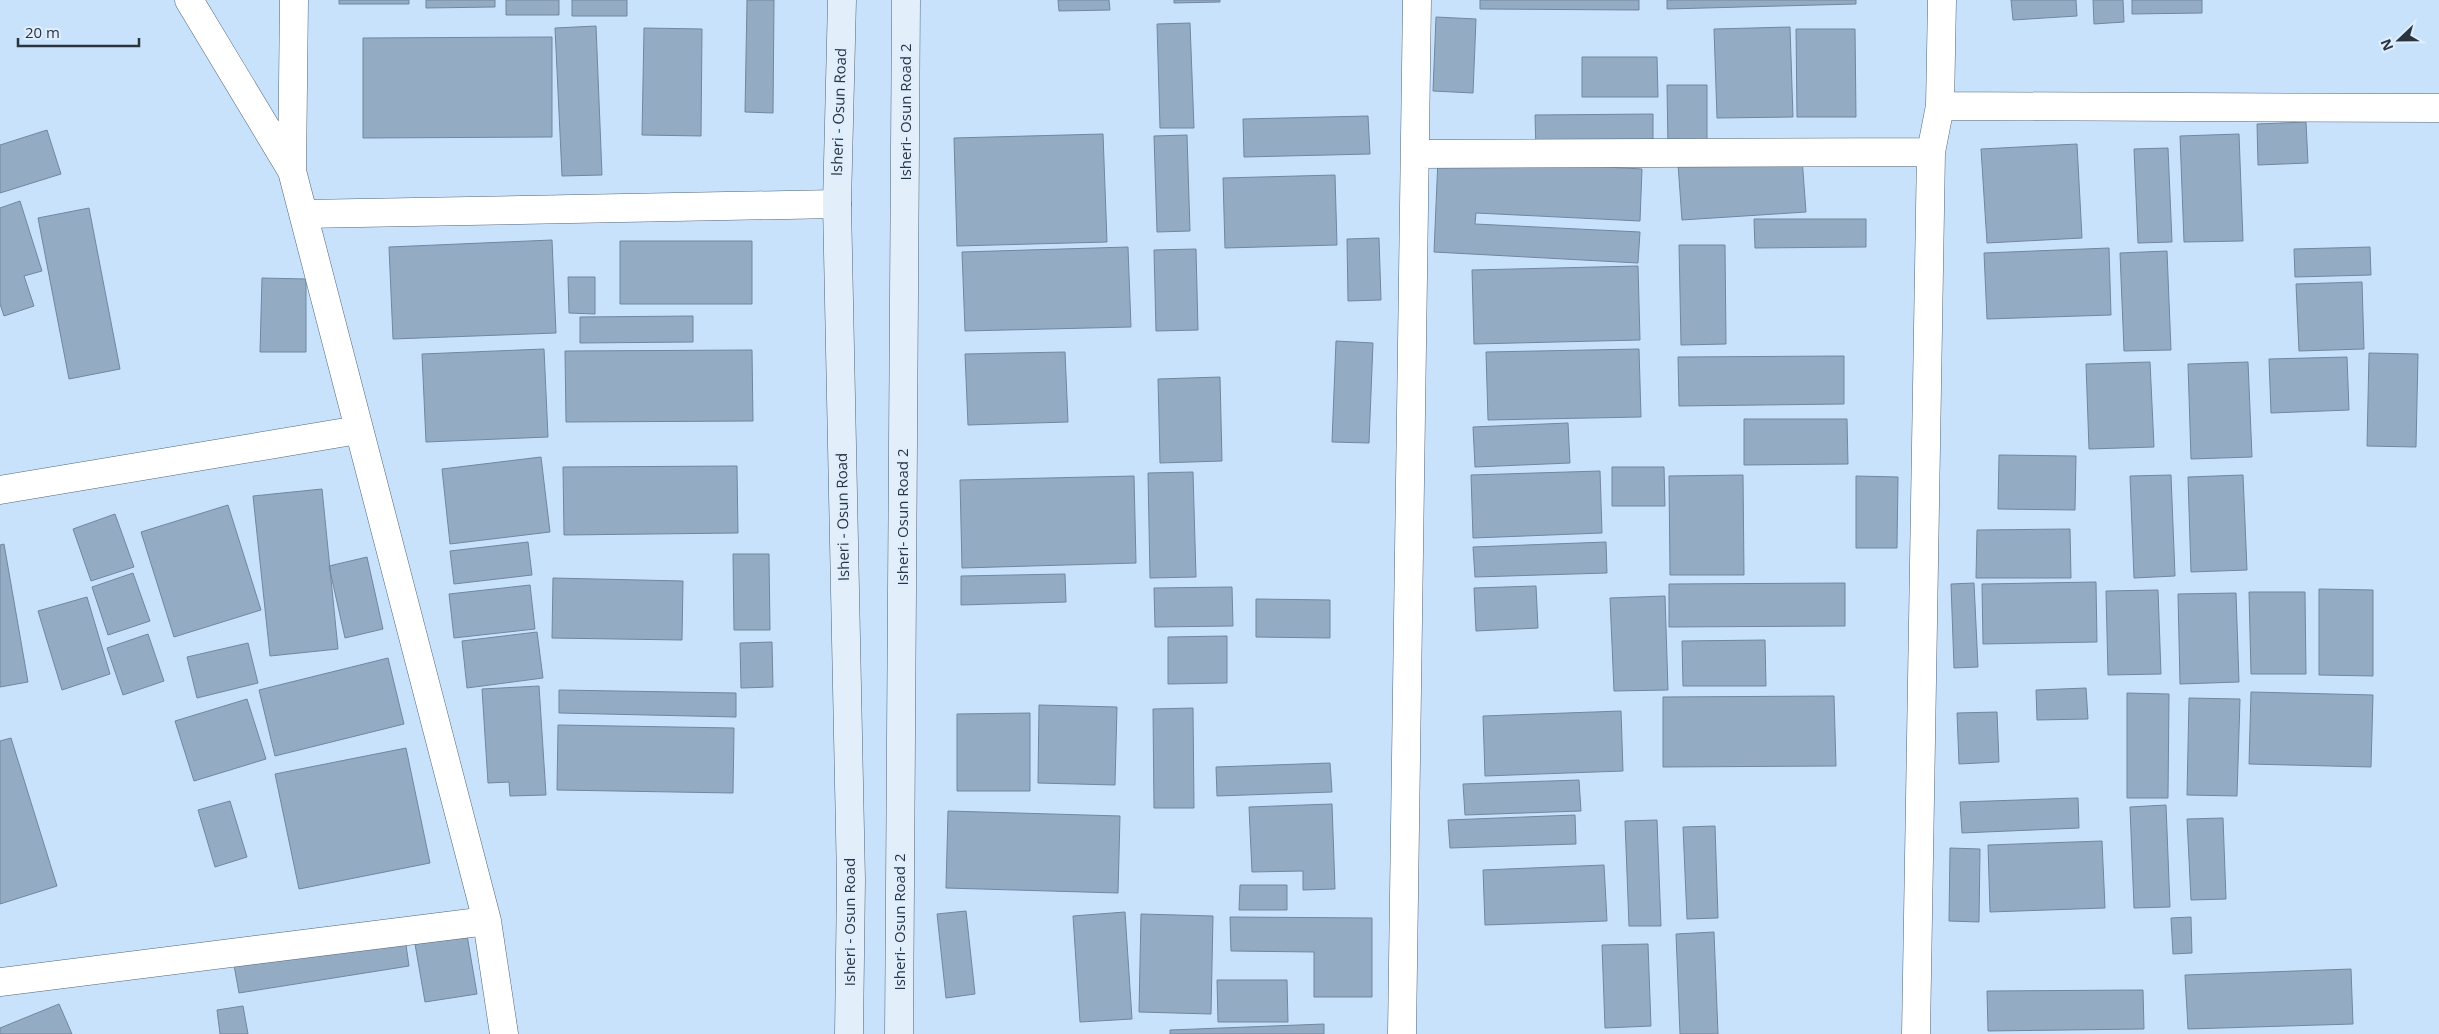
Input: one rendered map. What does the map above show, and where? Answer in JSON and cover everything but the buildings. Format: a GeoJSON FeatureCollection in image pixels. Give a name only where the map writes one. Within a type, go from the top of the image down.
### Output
{"type":"FeatureCollection","features":[{"type":"Feature","properties":{"kind":"main road","name":"Isheri - Osun Road"},"geometry":{"type":"LineString","coordinates":[[842,0],[837,204],[851,880],[849,1034]]}},
{"type":"Feature","properties":{"kind":"main road","name":"Isheri- Osun Road 2"},"geometry":{"type":"LineString","coordinates":[[899,1034],[906,0]]}},
{"type":"Feature","properties":{"kind":"street"},"geometry":{"type":"LineString","coordinates":[[189,0],[292,171],[486,921],[504,1034]]}},
{"type":"Feature","properties":{"kind":"street"},"geometry":{"type":"LineString","coordinates":[[292,171],[294,0]]}},
{"type":"Feature","properties":{"kind":"street"},"geometry":{"type":"LineString","coordinates":[[1402,1034],[1417,0]]}},
{"type":"Feature","properties":{"kind":"street"},"geometry":{"type":"LineString","coordinates":[[1916,1034],[1931,152],[1940,106],[1942,0]]}},
{"type":"Feature","properties":{"kind":"street"},"geometry":{"type":"LineString","coordinates":[[1940,106],[2439,108]]}},
{"type":"Feature","properties":{"kind":"street"},"geometry":{"type":"LineString","coordinates":[[1416,154],[1931,152]]}},
{"type":"Feature","properties":{"kind":"street"},"geometry":{"type":"LineString","coordinates":[[304,214],[837,204]]}},
{"type":"Feature","properties":{"kind":"street"},"geometry":{"type":"LineString","coordinates":[[0,490],[358,430]]}},
{"type":"Feature","properties":{"kind":"street"},"geometry":{"type":"LineString","coordinates":[[0,982],[486,921]]}}]}
